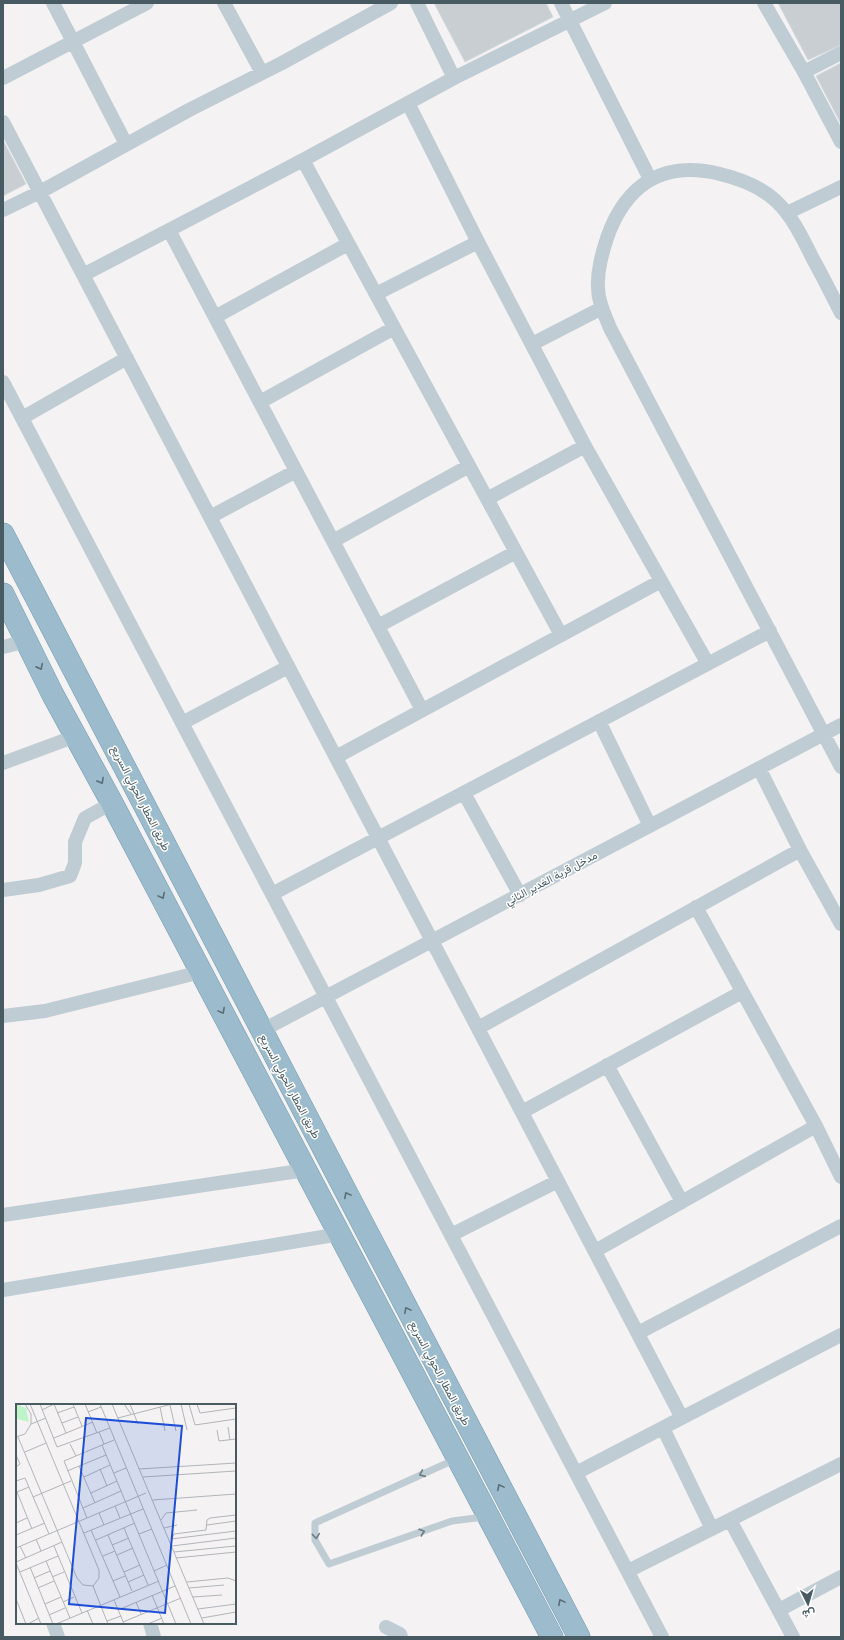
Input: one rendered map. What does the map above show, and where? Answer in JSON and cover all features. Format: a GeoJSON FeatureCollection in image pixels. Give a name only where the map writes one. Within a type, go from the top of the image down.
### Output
{"type":"FeatureCollection","features":[{"type":"Feature","properties":{"kind":"highway","name":"طريق المطار الحولي السريع"},"geometry":{"type":"LineString","coordinates":[[3,534],[110,737],[261,1031],[579,1637]]}},
{"type":"Feature","properties":{"kind":"highway"},"geometry":{"type":"LineString","coordinates":[[3,594],[54,695],[552,1637]]}},
{"type":"Feature","properties":{"kind":"highway"},"geometry":{"type":"LineString","coordinates":[[54,695],[69,692],[80,682]]}},
{"type":"Feature","properties":{"kind":"highway"},"geometry":{"type":"LineString","coordinates":[[80,743],[110,737]]}},
{"type":"Feature","properties":{"kind":"highway"},"geometry":{"type":"LineString","coordinates":[[490,1520],[506,1519],[512,1511]]}},
{"type":"Feature","properties":{"kind":"highway"},"geometry":{"type":"LineString","coordinates":[[519,1574],[526,1568],[541,1565]]}},
{"type":"Feature","properties":{"kind":"street"},"geometry":{"type":"LineString","coordinates":[[53,3],[126,144]]}},
{"type":"Feature","properties":{"kind":"street"},"geometry":{"type":"LineString","coordinates":[[3,78],[147,3]]}},
{"type":"Feature","properties":{"kind":"street"},"geometry":{"type":"LineString","coordinates":[[224,3],[262,73]]}},
{"type":"Feature","properties":{"kind":"street"},"geometry":{"type":"LineString","coordinates":[[3,210],[40,192],[126,144],[262,73],[390,3]]}},
{"type":"Feature","properties":{"kind":"street"},"geometry":{"type":"LineString","coordinates":[[416,3],[454,78]]}},
{"type":"Feature","properties":{"kind":"street"},"geometry":{"type":"LineString","coordinates":[[561,3],[650,179]]}},
{"type":"Feature","properties":{"kind":"street"},"geometry":{"type":"LineString","coordinates":[[83,275],[303,160],[454,78],[605,3]]}},
{"type":"Feature","properties":{"kind":"street"},"geometry":{"type":"LineString","coordinates":[[764,3],[804,72],[841,142]]}},
{"type":"Feature","properties":{"kind":"street"},"geometry":{"type":"LineString","coordinates":[[804,72],[841,53]]}},
{"type":"Feature","properties":{"kind":"street"},"geometry":{"type":"LineString","coordinates":[[408,103],[478,242],[585,446],[708,664]]}},
{"type":"Feature","properties":{"kind":"street"},"geometry":{"type":"LineString","coordinates":[[3,122],[682,1418]]}},
{"type":"Feature","properties":{"kind":"street"},"geometry":{"type":"LineString","coordinates":[[303,160],[561,635]]}},
{"type":"Feature","properties":{"kind":"street"},"geometry":{"type":"LineString","coordinates":[[841,313],[801,234],[787,213],[776,201],[757,187],[736,177],[707,171],[684,171],[663,174],[650,179],[638,187],[624,204],[612,223],[602,251],[598,289],[602,308],[610,328],[841,767]]}},
{"type":"Feature","properties":{"kind":"street"},"geometry":{"type":"LineString","coordinates":[[787,213],[841,187]]}},
{"type":"Feature","properties":{"kind":"street"},"geometry":{"type":"LineString","coordinates":[[169,230],[422,710]]}},
{"type":"Feature","properties":{"kind":"street"},"geometry":{"type":"LineString","coordinates":[[376,294],[478,242]]}},
{"type":"Feature","properties":{"kind":"street"},"geometry":{"type":"LineString","coordinates":[[215,317],[348,244]]}},
{"type":"Feature","properties":{"kind":"street"},"geometry":{"type":"LineString","coordinates":[[532,344],[602,308]]}},
{"type":"Feature","properties":{"kind":"street"},"geometry":{"type":"LineString","coordinates":[[260,402],[394,328]]}},
{"type":"Feature","properties":{"kind":"street"},"geometry":{"type":"LineString","coordinates":[[22,418],[127,358]]}},
{"type":"Feature","properties":{"kind":"street"},"geometry":{"type":"LineString","coordinates":[[3,382],[662,1637]]}},
{"type":"Feature","properties":{"kind":"street"},"geometry":{"type":"LineString","coordinates":[[487,499],[585,446]]}},
{"type":"Feature","properties":{"kind":"street"},"geometry":{"type":"LineString","coordinates":[[333,541],[469,466]]}},
{"type":"Feature","properties":{"kind":"street"},"geometry":{"type":"LineString","coordinates":[[210,516],[296,471]]}},
{"type":"Feature","properties":{"kind":"street"},"geometry":{"type":"LineString","coordinates":[[378,626],[516,552]]}},
{"type":"Feature","properties":{"kind":"street"},"geometry":{"type":"LineString","coordinates":[[336,757],[661,581]]}},
{"type":"Feature","properties":{"kind":"street"},"geometry":{"type":"LineString","coordinates":[[272,894],[770,631]]}},
{"type":"Feature","properties":{"kind":"street"},"geometry":{"type":"LineString","coordinates":[[3,647],[27,641]]}},
{"type":"Feature","properties":{"kind":"street"},"geometry":{"type":"LineString","coordinates":[[182,723],[288,667]]}},
{"type":"Feature","properties":{"kind":"street"},"geometry":{"type":"LineString","coordinates":[[599,721],[650,826]]}},
{"type":"Feature","properties":{"kind":"street","name":"مدخل قرية الغدير الثاني"},"geometry":{"type":"LineString","coordinates":[[261,1031],[841,725]]}},
{"type":"Feature","properties":{"kind":"street"},"geometry":{"type":"LineString","coordinates":[[3,763],[80,743]]}},
{"type":"Feature","properties":{"kind":"street"},"geometry":{"type":"LineString","coordinates":[[759,768],[800,850],[841,924]]}},
{"type":"Feature","properties":{"kind":"street"},"geometry":{"type":"LineString","coordinates":[[464,793],[520,895]]}},
{"type":"Feature","properties":{"kind":"street"},"geometry":{"type":"LineString","coordinates":[[3,890],[39,884],[70,876],[75,863],[75,842],[86,818],[112,803]]}},
{"type":"Feature","properties":{"kind":"street"},"geometry":{"type":"LineString","coordinates":[[478,1028],[800,850]]}},
{"type":"Feature","properties":{"kind":"street"},"geometry":{"type":"LineString","coordinates":[[696,907],[816,1126],[841,1177]]}},
{"type":"Feature","properties":{"kind":"street"},"geometry":{"type":"LineString","coordinates":[[3,1016],[45,1011],[201,972]]}},
{"type":"Feature","properties":{"kind":"street"},"geometry":{"type":"LineString","coordinates":[[522,1112],[742,992]]}},
{"type":"Feature","properties":{"kind":"street"},"geometry":{"type":"LineString","coordinates":[[607,1065],[682,1202]]}},
{"type":"Feature","properties":{"kind":"street"},"geometry":{"type":"LineString","coordinates":[[595,1252],[816,1126]]}},
{"type":"Feature","properties":{"kind":"street"},"geometry":{"type":"LineString","coordinates":[[3,1214],[306,1170]]}},
{"type":"Feature","properties":{"kind":"street"},"geometry":{"type":"LineString","coordinates":[[451,1235],[558,1180]]}},
{"type":"Feature","properties":{"kind":"street"},"geometry":{"type":"LineString","coordinates":[[638,1333],[841,1226]]}},
{"type":"Feature","properties":{"kind":"street"},"geometry":{"type":"LineString","coordinates":[[3,1290],[340,1234]]}},
{"type":"Feature","properties":{"kind":"street"},"geometry":{"type":"LineString","coordinates":[[576,1473],[841,1335]]}},
{"type":"Feature","properties":{"kind":"street"},"geometry":{"type":"LineString","coordinates":[[663,1428],[712,1529]]}},
{"type":"Feature","properties":{"kind":"street"},"geometry":{"type":"LineString","coordinates":[[628,1571],[841,1464]]}},
{"type":"Feature","properties":{"kind":"street"},"geometry":{"type":"LineString","coordinates":[[730,1520],[793,1637]]}},
{"type":"Feature","properties":{"kind":"street"},"geometry":{"type":"LineString","coordinates":[[779,1610],[841,1577]]}},
{"type":"Feature","properties":{"kind":"street"},"geometry":{"type":"LineString","coordinates":[[53,1624],[58,1637]]}},
{"type":"Feature","properties":{"kind":"street"},"geometry":{"type":"LineString","coordinates":[[150,1624],[154,1637]]}},
{"type":"Feature","properties":{"kind":"street"},"geometry":{"type":"LineString","coordinates":[[386,1627],[400,1634],[401,1637]]}},
{"type":"Feature","properties":{"kind":"lane"},"geometry":{"type":"LineString","coordinates":[[458,1458],[315,1524],[315,1540],[330,1564],[452,1521],[490,1520]]}},
{"type":"Feature","properties":{"kind":"building"},"geometry":{"type":"Polygon","coordinates":[[[434,3],[546,3],[553,17],[465,62],[434,3]]]}},
{"type":"Feature","properties":{"kind":"building"},"geometry":{"type":"Polygon","coordinates":[[[778,3],[841,3],[841,45],[808,60],[778,3]]]}},
{"type":"Feature","properties":{"kind":"building"},"geometry":{"type":"Polygon","coordinates":[[[841,63],[841,124],[816,76],[841,63]]]}},
{"type":"Feature","properties":{"kind":"building"},"geometry":{"type":"Polygon","coordinates":[[[3,140],[26,184],[3,196],[3,140]]]}}]}
